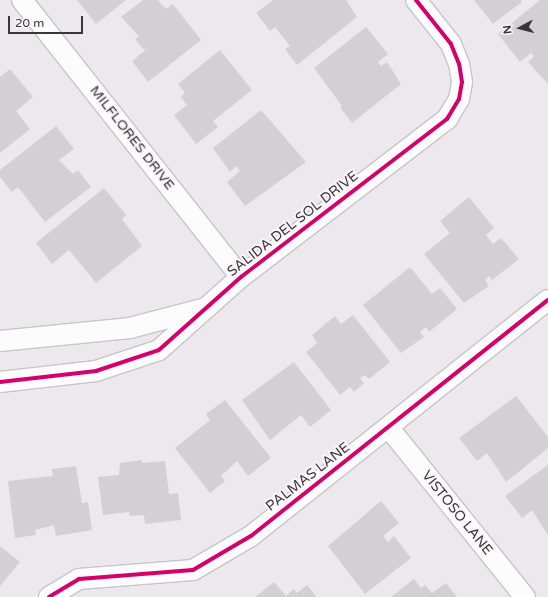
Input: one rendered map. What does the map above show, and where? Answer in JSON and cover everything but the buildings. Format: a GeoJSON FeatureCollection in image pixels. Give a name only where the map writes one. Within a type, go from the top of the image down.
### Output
{"type":"FeatureCollection","features":[{"type":"Feature","properties":{"kind":"street","name":"MILFLORES DRIVE"},"geometry":{"type":"LineString","coordinates":[[22,0],[241,277]]}},
{"type":"Feature","properties":{"kind":"street","name":"SALIDA DEL SOL DRIVE"},"geometry":{"type":"LineString","coordinates":[[0,382],[96,371],[158,350],[241,277],[447,119],[459,99],[462,82],[459,64],[451,44],[416,0]]}},
{"type":"Feature","properties":{"kind":"street","name":"PALMAS LANE"},"geometry":{"type":"LineString","coordinates":[[49,597],[79,579],[193,570],[251,536],[389,428],[548,300]]}},
{"type":"Feature","properties":{"kind":"street","name":"SALIDA DEL SOL DRIVE"},"geometry":{"type":"LineString","coordinates":[[0,341],[130,328],[206,308]]}},
{"type":"Feature","properties":{"kind":"street"},"geometry":{"type":"LineString","coordinates":[[0,377],[0,382]]}},
{"type":"Feature","properties":{"kind":"street","name":"VISTOSO LANE"},"geometry":{"type":"LineString","coordinates":[[389,428],[526,597]]}},
{"type":"Feature","properties":{"kind":"cycle path"},"geometry":{"type":"LineString","coordinates":[[0,382],[96,371],[159,350],[241,277],[447,119],[459,99],[462,82],[459,64],[451,44],[416,0]]}},
{"type":"Feature","properties":{"kind":"cycle path"},"geometry":{"type":"LineString","coordinates":[[49,597],[79,579],[193,570],[251,536],[548,300]]}}]}
